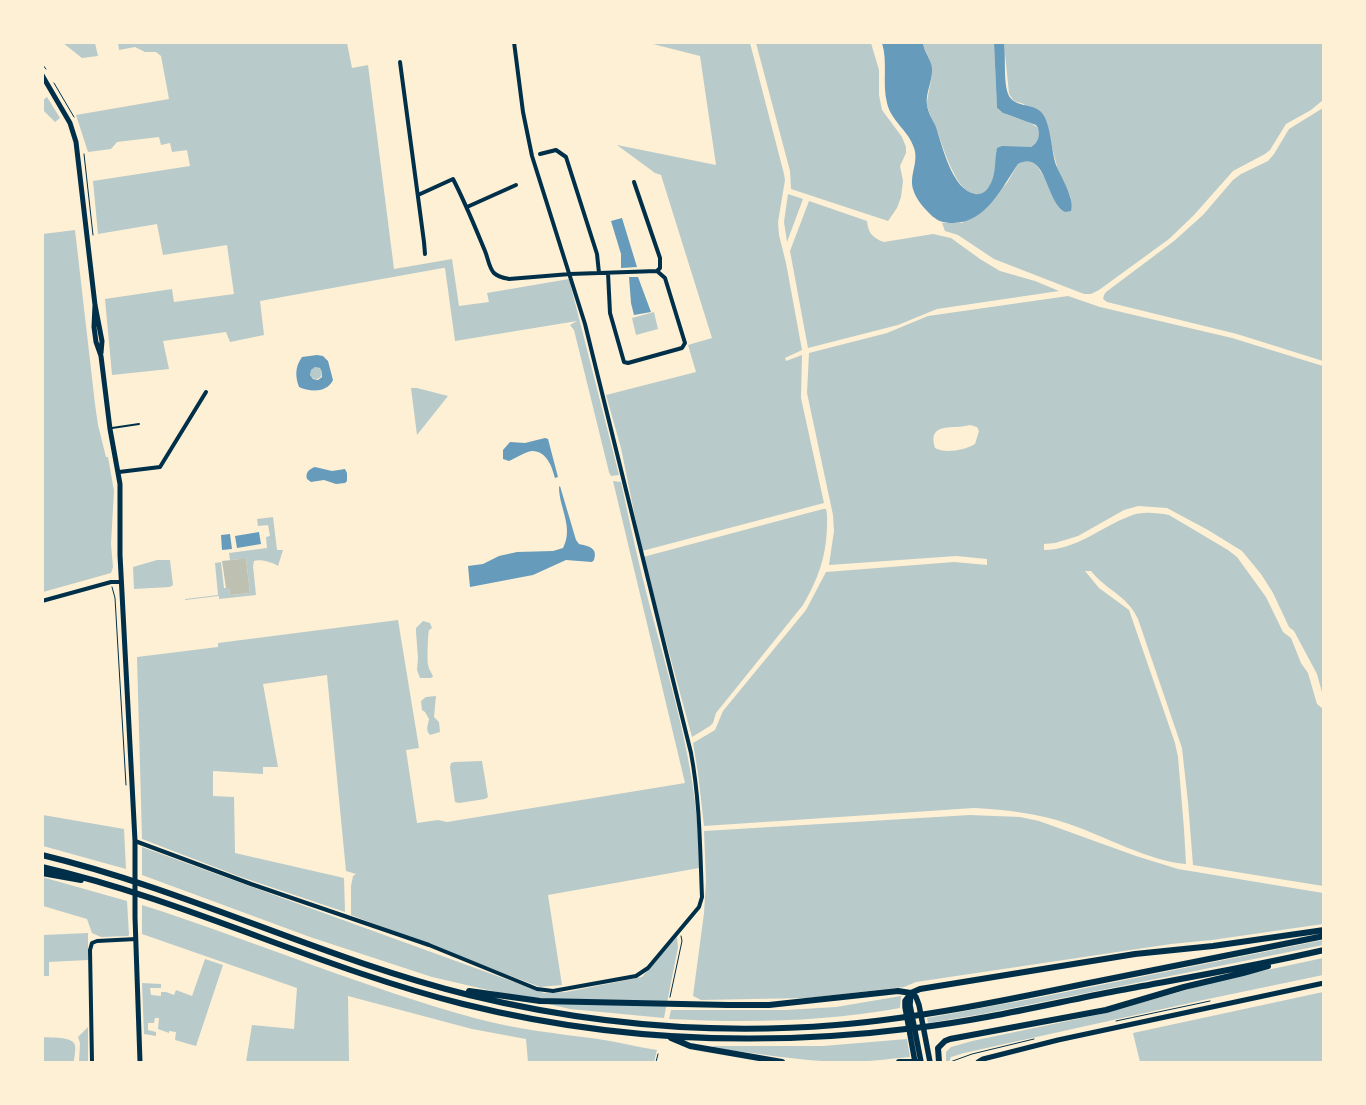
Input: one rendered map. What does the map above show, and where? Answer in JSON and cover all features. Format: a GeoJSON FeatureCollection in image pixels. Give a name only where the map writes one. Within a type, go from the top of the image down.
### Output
{"type":"FeatureCollection","features":[{"type":"Feature","properties":{"kind":"highway"},"geometry":{"type":"LineString","coordinates":[[42,855],[122,876],[328,952],[448,990],[547,1011],[651,1024],[756,1028],[835,1025],[902,1018],[946,1011],[1324,936]]}},
{"type":"Feature","properties":{"kind":"highway"},"geometry":{"type":"LineString","coordinates":[[42,867],[104,882],[148,896],[360,974],[453,1002],[545,1021],[603,1030],[665,1036],[720,1039],[802,1038],[918,1028],[1003,1014],[1300,956]]}},
{"type":"Feature","properties":{"kind":"highway"},"geometry":{"type":"LineString","coordinates":[[42,873],[62,878],[104,882]]}},
{"type":"Feature","properties":{"kind":"highway"},"geometry":{"type":"LineString","coordinates":[[448,990],[497,994],[540,1001],[769,1005],[898,992],[911,993],[920,989],[1135,954],[1213,946],[1324,930]]}},
{"type":"Feature","properties":{"kind":"highway"},"geometry":{"type":"LineString","coordinates":[[939,1062],[938,1048],[950,1039],[1106,1010],[1324,950]]}},
{"type":"Feature","properties":{"kind":"highway"},"geometry":{"type":"LineString","coordinates":[[665,1036],[690,1046],[782,1062]]}},
{"type":"Feature","properties":{"kind":"highway"},"geometry":{"type":"LineString","coordinates":[[899,1062],[917,1062]]}},
{"type":"Feature","properties":{"kind":"main road"},"geometry":{"type":"LineString","coordinates":[[917,1062],[908,1007],[905,1001],[911,993],[916,997],[919,1005],[930,1062]]}},
{"type":"Feature","properties":{"kind":"street"},"geometry":{"type":"LineString","coordinates":[[135,841],[251,884],[430,946],[545,990],[561,990],[636,976],[648,968],[699,907],[702,897],[700,829],[694,766],[585,324],[532,156],[523,112],[514,42]]}},
{"type":"Feature","properties":{"kind":"street"},"geometry":{"type":"LineString","coordinates":[[400,62],[425,254]]}},
{"type":"Feature","properties":{"kind":"street"},"geometry":{"type":"LineString","coordinates":[[42,75],[70,123],[76,142],[95,305],[94,327],[120,484],[121,582],[135,841],[140,1062]]}},
{"type":"Feature","properties":{"kind":"street"},"geometry":{"type":"LineString","coordinates":[[540,154],[556,150],[566,157],[597,254],[599,273]]}},
{"type":"Feature","properties":{"kind":"street"},"geometry":{"type":"LineString","coordinates":[[418,195],[453,179],[495,274],[502,278],[509,280],[570,274],[657,271],[665,278],[684,346],[628,363],[623,360],[610,313],[608,273]]}},
{"type":"Feature","properties":{"kind":"street"},"geometry":{"type":"LineString","coordinates":[[634,182],[660,258],[660,268],[657,271]]}},
{"type":"Feature","properties":{"kind":"street"},"geometry":{"type":"LineString","coordinates":[[467,207],[516,185]]}},
{"type":"Feature","properties":{"kind":"street"},"geometry":{"type":"LineString","coordinates":[[118,472],[160,468],[206,392]]}},
{"type":"Feature","properties":{"kind":"street"},"geometry":{"type":"LineString","coordinates":[[42,601],[111,582],[121,582]]}},
{"type":"Feature","properties":{"kind":"street"},"geometry":{"type":"LineString","coordinates":[[92,1062],[90,950],[92,943],[136,938]]}},
{"type":"Feature","properties":{"kind":"street"},"geometry":{"type":"LineString","coordinates":[[978,1062],[983,1059],[1058,1040],[1324,983]]}},
{"type":"Feature","properties":{"kind":"lane"},"geometry":{"type":"LineString","coordinates":[[110,428],[139,424]]}},
{"type":"Feature","properties":{"kind":"path"},"geometry":{"type":"LineString","coordinates":[[111,582],[115,598],[126,789]]}},
{"type":"Feature","properties":{"kind":"path"},"geometry":{"type":"LineString","coordinates":[[670,998],[682,941],[682,937],[678,932]]}},
{"type":"Feature","properties":{"kind":"path"},"geometry":{"type":"LineString","coordinates":[[950,1062],[989,1049]]}},
{"type":"Feature","properties":{"kind":"path"},"geometry":{"type":"LineString","coordinates":[[656,1062],[658,1054]]}},
{"type":"Feature","properties":{"kind":"shaded area"},"geometry":{"type":"Polygon","coordinates":[[[63,43],[95,43],[98,56],[82,58],[63,43]]]}},
{"type":"Feature","properties":{"kind":"shaded area"},"geometry":{"type":"Polygon","coordinates":[[[118,43],[347,43],[352,68],[368,65],[394,269],[452,259],[459,306],[489,302],[487,293],[569,279],[619,475],[611,476],[609,472],[574,330],[570,325],[577,321],[455,341],[445,268],[260,301],[264,335],[230,342],[226,332],[163,341],[169,369],[112,375],[105,299],[172,289],[174,302],[234,294],[227,245],[163,255],[157,224],[98,234],[93,181],[190,166],[187,150],[172,152],[170,143],[161,145],[159,137],[117,142],[111,149],[88,152],[76,115],[169,99],[161,56],[156,52],[145,52],[135,47],[119,50],[118,43]]]}},
{"type":"Feature","properties":{"kind":"shaded area"},"geometry":{"type":"Polygon","coordinates":[[[649,43],[750,43],[785,180],[778,222],[779,235],[802,350],[785,358],[786,361],[802,355],[801,398],[824,503],[642,551],[621,448],[606,395],[696,372],[688,345],[712,338],[661,175],[655,173],[617,145],[716,165],[700,56],[649,43]]]}},
{"type":"Feature","properties":{"kind":"shaded area"},"geometry":{"type":"Polygon","coordinates":[[[756,43],[871,43],[879,70],[879,95],[882,110],[902,137],[906,147],[906,153],[900,166],[903,181],[901,197],[897,208],[888,221],[791,189],[790,171],[756,43]]]}},
{"type":"Feature","properties":{"kind":"shaded area"},"geometry":{"type":"Polygon","coordinates":[[[923,43],[994,43],[997,108],[1005,114],[1028,122],[1038,128],[1038,139],[1031,147],[996,151],[995,172],[991,183],[985,191],[976,195],[968,192],[954,173],[929,112],[927,100],[932,70],[923,43]]]}},
{"type":"Feature","properties":{"kind":"shaded area"},"geometry":{"type":"Polygon","coordinates":[[[1004,43],[1323,43],[1323,100],[1311,110],[1286,124],[1270,150],[1265,154],[1233,171],[1194,215],[1169,239],[1099,290],[1091,294],[1084,294],[994,259],[958,235],[945,231],[942,223],[962,223],[986,207],[1007,183],[1018,164],[1029,161],[1035,164],[1048,181],[1071,198],[1058,170],[1051,144],[1024,104],[1014,101],[1009,94],[1004,43]]]}},
{"type":"Feature","properties":{"kind":"shaded area"},"geometry":{"type":"Polygon","coordinates":[[[47,97],[60,118],[55,122],[43,110],[43,100],[47,97]]]}},
{"type":"Feature","properties":{"kind":"shaded area"},"geometry":{"type":"Polygon","coordinates":[[[1323,108],[1323,361],[1237,334],[1107,302],[1103,299],[1106,292],[1174,241],[1203,215],[1233,180],[1268,161],[1289,129],[1323,108]]]}},
{"type":"Feature","properties":{"kind":"shaded area"},"geometry":{"type":"Polygon","coordinates":[[[788,194],[803,199],[787,242],[784,222],[788,194]]]}},
{"type":"Feature","properties":{"kind":"shaded area"},"geometry":{"type":"Polygon","coordinates":[[[809,201],[867,221],[871,234],[876,239],[884,242],[933,234],[951,238],[1000,271],[1035,281],[1059,291],[937,309],[898,325],[808,348],[790,251],[809,201]]]}},
{"type":"Feature","properties":{"kind":"shaded area"},"geometry":{"type":"Polygon","coordinates":[[[75,230],[98,425],[106,457],[108,457],[114,491],[111,544],[113,567],[111,573],[43,592],[43,234],[75,230]]]}},
{"type":"Feature","properties":{"kind":"shaded area"},"geometry":{"type":"Polygon","coordinates":[[[1068,296],[1100,307],[1232,338],[1323,366],[1323,696],[1317,674],[1294,631],[1289,627],[1273,593],[1261,574],[1242,551],[1167,508],[1138,506],[1124,510],[1078,536],[1055,543],[1044,544],[1044,550],[1067,546],[1130,516],[1139,513],[1149,513],[1169,515],[1237,557],[1266,597],[1283,632],[1291,638],[1301,663],[1308,673],[1317,704],[1323,709],[1323,886],[1193,865],[1182,748],[1138,619],[1128,604],[1091,571],[1085,571],[1099,588],[1129,610],[1175,743],[1178,757],[1186,864],[1142,853],[1083,829],[1046,817],[974,808],[704,826],[693,743],[715,730],[723,711],[806,610],[826,572],[954,562],[987,565],[987,559],[956,556],[829,565],[834,531],[833,515],[807,393],[809,353],[887,333],[928,316],[1068,296]],[[970,425],[938,430],[934,439],[935,448],[949,451],[975,444],[979,431],[977,427],[970,425]]]}},
{"type":"Feature","properties":{"kind":"shaded area"},"geometry":{"type":"Polygon","coordinates":[[[654,312],[658,329],[636,335],[632,318],[654,312]]]}},
{"type":"Feature","properties":{"kind":"shaded area"},"geometry":{"type":"Polygon","coordinates":[[[314,367],[318,367],[322,373],[318,379],[314,379],[310,375],[310,371],[314,367]]]}},
{"type":"Feature","properties":{"kind":"shaded area"},"geometry":{"type":"Polygon","coordinates":[[[411,388],[448,396],[417,435],[411,388]]]}},
{"type":"Feature","properties":{"kind":"shaded area"},"geometry":{"type":"Polygon","coordinates":[[[613,481],[621,482],[642,576],[684,736],[695,802],[699,868],[548,895],[562,985],[540,987],[351,915],[351,886],[353,876],[356,874],[346,871],[327,675],[263,684],[278,767],[263,767],[263,774],[213,771],[213,796],[234,797],[235,853],[344,878],[345,912],[238,876],[142,839],[137,657],[218,647],[218,643],[398,620],[419,748],[406,750],[417,823],[438,820],[447,822],[685,783],[613,481]]]}},
{"type":"Feature","properties":{"kind":"shaded area"},"geometry":{"type":"Polygon","coordinates":[[[826,509],[827,514],[825,550],[819,572],[803,605],[716,713],[713,723],[692,737],[643,557],[826,509]]]}},
{"type":"Feature","properties":{"kind":"shaded area"},"geometry":{"type":"Polygon","coordinates":[[[273,517],[277,550],[283,550],[278,566],[266,561],[254,561],[256,595],[219,599],[219,596],[185,600],[218,595],[215,563],[221,562],[224,588],[229,588],[230,595],[250,593],[246,559],[230,560],[229,553],[267,548],[266,537],[270,536],[268,525],[258,526],[257,519],[273,517]]]}},
{"type":"Feature","properties":{"kind":"shaded area"},"geometry":{"type":"Polygon","coordinates":[[[157,560],[170,560],[173,585],[170,587],[134,589],[133,567],[157,560]]]}},
{"type":"Feature","properties":{"kind":"shaded area"},"geometry":{"type":"Polygon","coordinates":[[[423,621],[430,623],[432,628],[429,630],[428,652],[428,666],[433,676],[431,678],[420,678],[417,670],[416,628],[423,621]]]}},
{"type":"Feature","properties":{"kind":"shaded area"},"geometry":{"type":"Polygon","coordinates":[[[436,696],[434,717],[439,722],[440,732],[430,735],[427,729],[429,719],[422,710],[421,701],[426,697],[436,696]]]}},
{"type":"Feature","properties":{"kind":"shaded area"},"geometry":{"type":"Polygon","coordinates":[[[482,761],[488,797],[459,803],[455,802],[451,763],[482,761]]]}},
{"type":"Feature","properties":{"kind":"shaded area"},"geometry":{"type":"Polygon","coordinates":[[[43,815],[124,829],[126,869],[43,846],[43,815]]]}},
{"type":"Feature","properties":{"kind":"shaded area"},"geometry":{"type":"Polygon","coordinates":[[[970,815],[1020,817],[1039,821],[1178,869],[1323,893],[1323,924],[1171,944],[916,982],[904,987],[807,998],[701,1000],[693,996],[704,913],[706,881],[704,831],[970,815]]]}},
{"type":"Feature","properties":{"kind":"shaded area"},"geometry":{"type":"Polygon","coordinates":[[[142,847],[544,993],[566,992],[642,977],[677,937],[678,947],[664,1018],[570,1009],[432,977],[310,937],[142,875],[142,847]]]}},
{"type":"Feature","properties":{"kind":"shaded area"},"geometry":{"type":"Polygon","coordinates":[[[42,877],[127,901],[129,935],[101,937],[92,933],[87,919],[43,906],[42,877]]]}},
{"type":"Feature","properties":{"kind":"shaded area"},"geometry":{"type":"Polygon","coordinates":[[[142,905],[435,1007],[493,1023],[657,1050],[654,1062],[528,1062],[526,1039],[472,1029],[348,996],[349,1062],[246,1062],[252,1025],[294,1029],[297,988],[142,934],[142,905]]]}},
{"type":"Feature","properties":{"kind":"shaded area"},"geometry":{"type":"Polygon","coordinates":[[[88,933],[88,960],[49,962],[49,976],[43,976],[43,935],[88,933]]]}},
{"type":"Feature","properties":{"kind":"shaded area"},"geometry":{"type":"Polygon","coordinates":[[[1323,940],[1323,945],[983,1014],[928,1023],[927,1018],[1323,940]]]}},
{"type":"Feature","properties":{"kind":"shaded area"},"geometry":{"type":"Polygon","coordinates":[[[1323,958],[1323,975],[964,1053],[951,1057],[949,1062],[946,1062],[946,1052],[951,1047],[972,1041],[1101,1014],[1225,979],[1323,958]]]}},
{"type":"Feature","properties":{"kind":"shaded area"},"geometry":{"type":"Polygon","coordinates":[[[205,959],[223,965],[196,1046],[175,1040],[176,1032],[169,1031],[169,1033],[158,1029],[159,1018],[155,1018],[154,1023],[148,1023],[148,1030],[156,1032],[156,1036],[144,1034],[142,983],[161,984],[161,988],[150,988],[151,995],[161,996],[161,992],[166,992],[174,995],[176,990],[192,996],[205,959]]]}},
{"type":"Feature","properties":{"kind":"shaded area"},"geometry":{"type":"Polygon","coordinates":[[[1323,992],[1323,1062],[1140,1062],[1133,1033],[1323,992]]]}},
{"type":"Feature","properties":{"kind":"shaded area"},"geometry":{"type":"Polygon","coordinates":[[[901,996],[900,1008],[814,1019],[727,1021],[669,1019],[671,1010],[786,1010],[836,1007],[901,996]]]}},
{"type":"Feature","properties":{"kind":"shaded area"},"geometry":{"type":"Polygon","coordinates":[[[88,1027],[88,1062],[79,1062],[80,1043],[78,1037],[88,1027]]]}},
{"type":"Feature","properties":{"kind":"shaded area"},"geometry":{"type":"Polygon","coordinates":[[[43,1037],[61,1038],[73,1042],[75,1045],[74,1062],[43,1062],[43,1037]]]}},
{"type":"Feature","properties":{"kind":"shaded area"},"geometry":{"type":"Polygon","coordinates":[[[907,1039],[910,1057],[855,1062],[806,1060],[713,1048],[713,1046],[823,1046],[907,1039]]]}},
{"type":"Feature","properties":{"kind":"water"},"geometry":{"type":"Polygon","coordinates":[[[882,43],[923,43],[932,68],[927,100],[928,111],[936,127],[949,166],[954,176],[967,191],[981,194],[991,183],[997,148],[1002,146],[1031,147],[1039,136],[1036,125],[1003,113],[997,108],[994,43],[1004,43],[1007,91],[1012,100],[1039,110],[1045,118],[1054,159],[1071,200],[1071,211],[1065,212],[1058,206],[1040,170],[1035,164],[1028,161],[1018,164],[992,202],[975,217],[965,221],[946,223],[940,221],[925,209],[916,196],[912,184],[915,153],[912,142],[892,115],[887,103],[885,58],[882,43]]]}},
{"type":"Feature","properties":{"kind":"water"},"geometry":{"type":"Polygon","coordinates":[[[622,218],[637,267],[621,268],[621,254],[611,221],[622,218]]]}},
{"type":"Feature","properties":{"kind":"water"},"geometry":{"type":"Polygon","coordinates":[[[629,277],[638,277],[651,312],[634,315],[629,277]]]}},
{"type":"Feature","properties":{"kind":"water"},"geometry":{"type":"Polygon","coordinates":[[[317,355],[323,356],[328,361],[333,380],[327,387],[318,390],[308,390],[299,387],[296,372],[302,357],[317,355]],[[315,367],[311,370],[310,375],[313,379],[318,380],[322,377],[320,368],[315,367]]]}},
{"type":"Feature","properties":{"kind":"water"},"geometry":{"type":"Polygon","coordinates":[[[548,439],[558,477],[555,478],[548,460],[537,452],[532,451],[509,461],[503,459],[503,450],[510,442],[525,443],[548,439]]]}},
{"type":"Feature","properties":{"kind":"water"},"geometry":{"type":"Polygon","coordinates":[[[315,467],[332,471],[345,469],[347,481],[336,484],[324,480],[311,482],[307,479],[307,473],[315,467]]]}},
{"type":"Feature","properties":{"kind":"water"},"geometry":{"type":"Polygon","coordinates":[[[560,486],[576,540],[579,544],[594,550],[594,560],[592,562],[566,560],[533,575],[470,587],[468,566],[483,564],[499,556],[517,552],[553,551],[563,548],[566,540],[567,525],[560,495],[560,486]]]}},
{"type":"Feature","properties":{"kind":"water"},"geometry":{"type":"Polygon","coordinates":[[[259,532],[261,544],[237,548],[235,536],[259,532]]]}},
{"type":"Feature","properties":{"kind":"water"},"geometry":{"type":"Polygon","coordinates":[[[230,534],[232,549],[222,550],[221,535],[230,534]]]}},
{"type":"Feature","properties":{"kind":"building"},"geometry":{"type":"Polygon","coordinates":[[[246,559],[250,593],[230,595],[229,588],[226,588],[222,561],[246,559]]]}}]}
